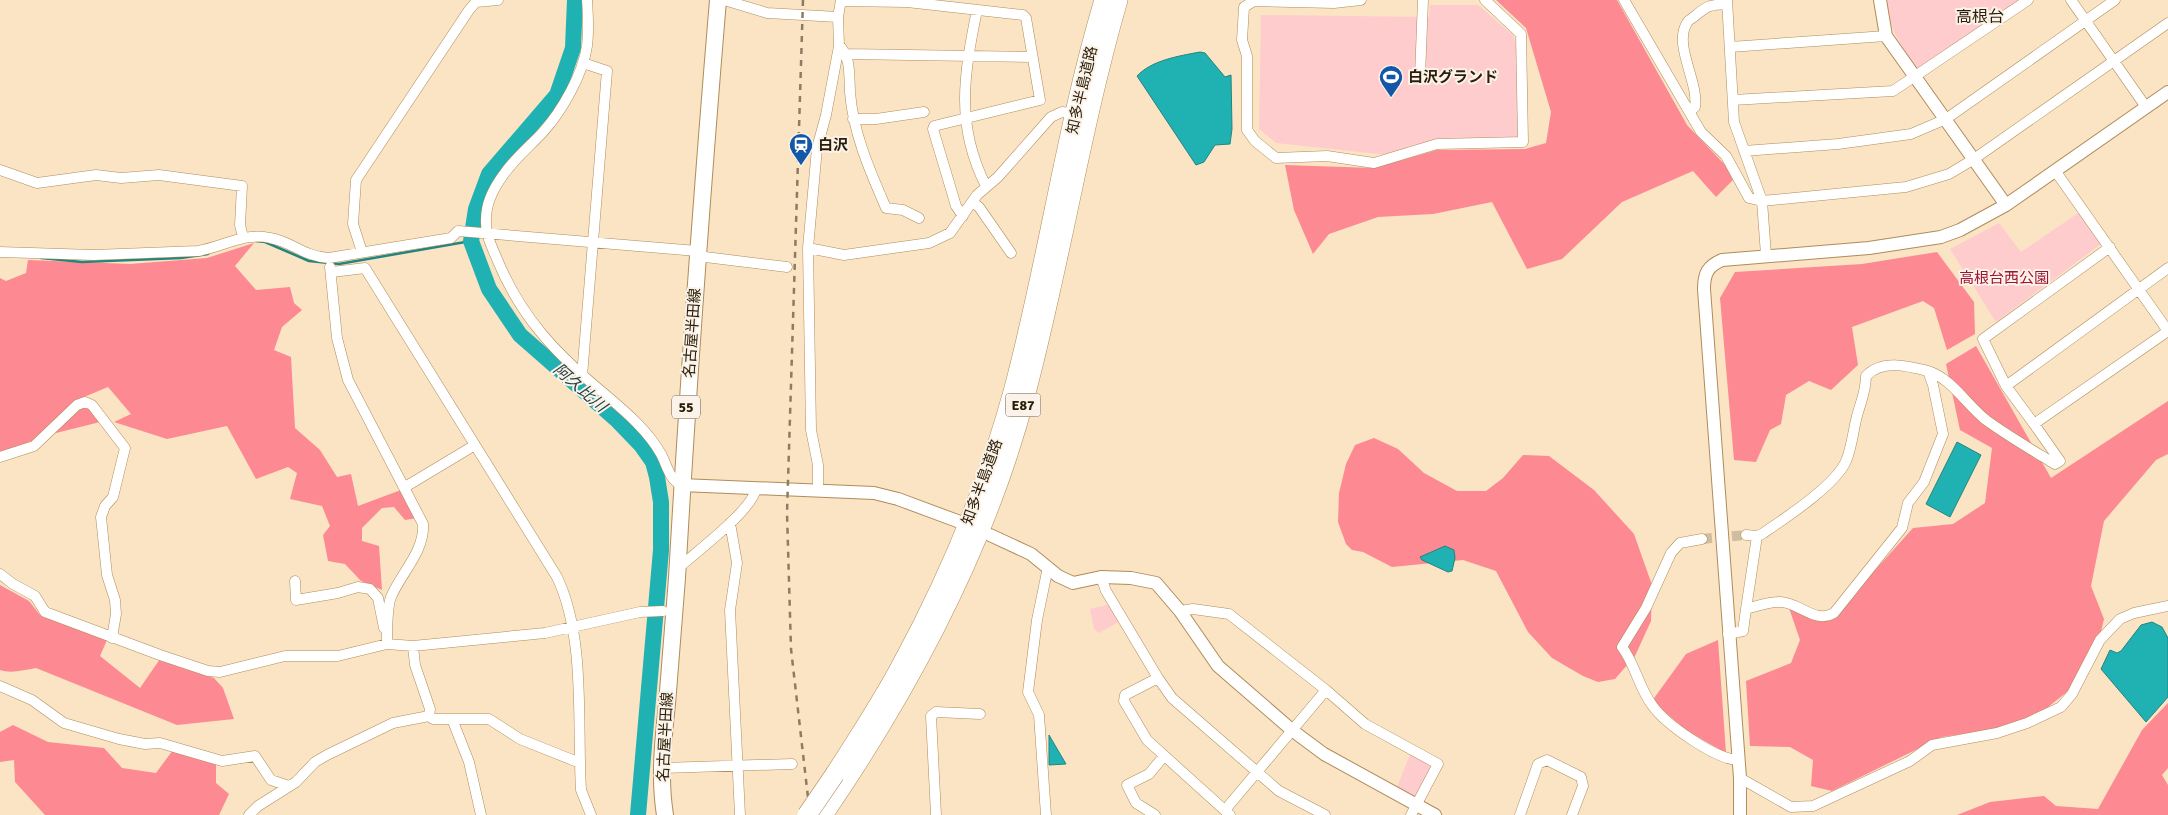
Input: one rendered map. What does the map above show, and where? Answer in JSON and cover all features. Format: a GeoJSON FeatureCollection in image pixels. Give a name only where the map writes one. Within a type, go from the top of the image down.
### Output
{"type":"FeatureCollection","features":[{"type":"Feature","properties":{"kind":"highway","name":"知多半島道路"},"geometry":{"type":"LineString","coordinates":[[823,815],[841,777],[902,666],[956,553],[979,495],[1014,388],[1079,96],[1104,0]]}},
{"type":"Feature","properties":{"kind":"highway","name":"知多半島道路"},"geometry":{"type":"LineString","coordinates":[[806,815],[841,777],[913,672],[968,558],[991,500],[1027,391],[1093,99],[1118,0]]}},
{"type":"Feature","properties":{"kind":"main road","name":"名古屋半田線"},"geometry":{"type":"LineString","coordinates":[[664,815],[662,768],[663,611],[677,569],[697,253],[718,0]]}},
{"type":"Feature","properties":{"kind":"street"},"geometry":{"type":"LineString","coordinates":[[362,252],[353,224],[356,180],[469,10],[476,2],[498,0]]}},
{"type":"Feature","properties":{"kind":"street"},"geometry":{"type":"LineString","coordinates":[[587,0],[587,44],[584,63],[561,108],[552,121],[504,173],[487,208],[486,233],[507,284],[528,318],[582,376],[627,413],[644,431],[660,453],[673,481],[681,485],[818,490],[888,495],[960,522]]}},
{"type":"Feature","properties":{"kind":"street"},"geometry":{"type":"LineString","coordinates":[[724,0],[767,13],[838,17]]}},
{"type":"Feature","properties":{"kind":"street"},"geometry":{"type":"LineString","coordinates":[[1361,0],[1254,1],[1244,7],[1242,12],[1242,40],[1247,56],[1247,130],[1254,141],[1276,158],[1328,156],[1374,163],[1437,144],[1523,142],[1521,34],[1485,0]]}},
{"type":"Feature","properties":{"kind":"street"},"geometry":{"type":"LineString","coordinates":[[1420,76],[1423,0]]}},
{"type":"Feature","properties":{"kind":"street"},"geometry":{"type":"LineString","coordinates":[[1624,0],[1701,132],[1726,156],[1749,198],[1762,201],[1906,187],[1949,174],[1974,159],[2168,23]]}},
{"type":"Feature","properties":{"kind":"street"},"geometry":{"type":"LineString","coordinates":[[1880,0],[1886,36],[2006,205]]}},
{"type":"Feature","properties":{"kind":"street"},"geometry":{"type":"LineString","coordinates":[[1733,100],[1893,91],[1916,78],[2028,0]]}},
{"type":"Feature","properties":{"kind":"street"},"geometry":{"type":"LineString","coordinates":[[2071,0],[2146,107]]}},
{"type":"Feature","properties":{"kind":"street"},"geometry":{"type":"LineString","coordinates":[[1744,151],[1838,144],[1911,134],[1946,119],[2115,0]]}},
{"type":"Feature","properties":{"kind":"street"},"geometry":{"type":"LineString","coordinates":[[818,490],[818,465],[811,422],[808,248],[817,148],[826,115],[839,45],[838,17],[841,1],[907,2],[1023,15],[1026,18],[1040,100],[932,128],[956,206],[963,216]]}},
{"type":"Feature","properties":{"kind":"street"},"geometry":{"type":"LineString","coordinates":[[1690,111],[1695,107],[1696,103],[1683,34],[1687,22],[1705,6],[1727,2],[1734,122],[1762,201],[1766,255]]}},
{"type":"Feature","properties":{"kind":"street"},"geometry":{"type":"LineString","coordinates":[[977,10],[965,69],[964,119],[986,186]]}},
{"type":"Feature","properties":{"kind":"street"},"geometry":{"type":"LineString","coordinates":[[1730,47],[1886,36]]}},
{"type":"Feature","properties":{"kind":"street"},"geometry":{"type":"LineString","coordinates":[[839,45],[847,54],[853,119],[866,163],[886,208],[903,210],[919,218]]}},
{"type":"Feature","properties":{"kind":"street"},"geometry":{"type":"LineString","coordinates":[[847,54],[1032,57]]}},
{"type":"Feature","properties":{"kind":"street"},"geometry":{"type":"LineString","coordinates":[[582,376],[607,71],[584,63]]}},
{"type":"Feature","properties":{"kind":"street"},"geometry":{"type":"LineString","coordinates":[[1740,815],[1740,778],[1728,634],[1704,276],[1710,267],[1722,260],[1870,248],[1941,237],[1986,218],[2056,172],[2168,92]]}},
{"type":"Feature","properties":{"kind":"street"},"geometry":{"type":"LineString","coordinates":[[853,119],[876,119],[924,112]]}},
{"type":"Feature","properties":{"kind":"street"},"geometry":{"type":"LineString","coordinates":[[808,248],[844,256],[929,243],[950,233],[972,202],[986,186],[998,177],[1051,117],[1062,112],[1069,113]]}},
{"type":"Feature","properties":{"kind":"street"},"geometry":{"type":"LineString","coordinates":[[0,170],[37,183],[96,175],[121,178],[159,174],[242,186],[240,225],[243,237]]}},
{"type":"Feature","properties":{"kind":"street"},"geometry":{"type":"LineString","coordinates":[[2034,424],[2168,331],[2056,172]]}},
{"type":"Feature","properties":{"kind":"street"},"geometry":{"type":"LineString","coordinates":[[972,202],[979,207],[1012,252]]}},
{"type":"Feature","properties":{"kind":"street"},"geometry":{"type":"LineString","coordinates":[[330,265],[362,252],[451,238],[458,231],[462,231],[697,253],[788,267]]}},
{"type":"Feature","properties":{"kind":"street"},"geometry":{"type":"LineString","coordinates":[[0,252],[94,255],[198,251],[210,249],[243,237],[270,238],[330,265],[365,268],[557,577],[568,600],[574,627],[581,790],[591,815]]}},
{"type":"Feature","properties":{"kind":"street"},"geometry":{"type":"LineString","coordinates":[[1728,634],[1743,631],[1752,535],[1793,512],[1841,470],[1846,460],[1857,415],[1864,397],[1866,376],[1872,369],[1901,365],[1941,376],[1967,404],[1988,421],[2055,464],[2060,461],[2006,386],[1983,339],[2110,247]]}},
{"type":"Feature","properties":{"kind":"street"},"geometry":{"type":"LineString","coordinates":[[330,265],[337,338],[348,380],[406,487],[421,518],[423,530],[416,553],[402,574],[390,600],[387,638]]}},
{"type":"Feature","properties":{"kind":"street"},"geometry":{"type":"LineString","coordinates":[[2006,386],[2168,268]]}},
{"type":"Feature","properties":{"kind":"street"},"geometry":{"type":"LineString","coordinates":[[1746,609],[1782,602],[1816,616],[1830,616],[1881,556],[1902,528],[1908,503],[1924,482],[1942,434],[1934,386],[1928,371]]}},
{"type":"Feature","properties":{"kind":"street"},"geometry":{"type":"LineString","coordinates":[[0,457],[34,446],[77,405],[85,402],[92,405],[124,448],[113,497],[105,506],[102,518],[107,575],[115,600],[116,614],[112,638]]}},
{"type":"Feature","properties":{"kind":"street"},"geometry":{"type":"LineString","coordinates":[[406,487],[474,445]]}},
{"type":"Feature","properties":{"kind":"street"},"geometry":{"type":"LineString","coordinates":[[677,569],[730,523],[755,497],[756,488]]}},
{"type":"Feature","properties":{"kind":"street"},"geometry":{"type":"LineString","coordinates":[[730,523],[736,563],[730,610],[740,815]]}},
{"type":"Feature","properties":{"kind":"street"},"geometry":{"type":"LineString","coordinates":[[990,534],[1031,554],[1073,583],[1101,577],[1131,578],[1156,584],[1180,611],[1218,666],[1293,731],[1324,754],[1413,809],[1435,815]]}},
{"type":"Feature","properties":{"kind":"street"},"geometry":{"type":"LineString","coordinates":[[1702,539],[1685,541],[1675,548],[1646,608],[1622,647],[1651,704],[1662,717],[1676,729],[1716,754],[1730,760],[1738,760]]}},
{"type":"Feature","properties":{"kind":"street"},"geometry":{"type":"LineString","coordinates":[[1046,815],[1039,715],[1028,692],[1037,620],[1048,567]]}},
{"type":"Feature","properties":{"kind":"street"},"geometry":{"type":"LineString","coordinates":[[0,574],[13,584],[35,596],[45,612],[112,638],[208,671],[220,672],[273,658],[338,656],[387,638],[412,646],[545,633],[663,611]]}},
{"type":"Feature","properties":{"kind":"street"},"geometry":{"type":"LineString","coordinates":[[1101,577],[1106,591],[1172,698],[1279,790],[1325,815]]}},
{"type":"Feature","properties":{"kind":"street"},"geometry":{"type":"LineString","coordinates":[[295,582],[296,600],[338,593],[358,587],[370,589],[378,598],[387,638]]}},
{"type":"Feature","properties":{"kind":"street"},"geometry":{"type":"LineString","coordinates":[[1740,778],[1791,807],[1813,806],[1910,761],[1932,745],[1996,733],[2027,723],[2050,713],[2067,700],[2100,640],[2120,619],[2134,613],[2168,606]]}},
{"type":"Feature","properties":{"kind":"street"},"geometry":{"type":"LineString","coordinates":[[1180,611],[1193,609],[1229,614],[1326,690],[1365,724],[1438,764],[1413,809]]}},
{"type":"Feature","properties":{"kind":"street"},"geometry":{"type":"LineString","coordinates":[[412,646],[415,665],[430,709],[429,716]]}},
{"type":"Feature","properties":{"kind":"street"},"geometry":{"type":"LineString","coordinates":[[1158,678],[1125,695],[1124,701],[1147,740],[1228,812],[1257,773],[1326,690]]}},
{"type":"Feature","properties":{"kind":"street"},"geometry":{"type":"LineString","coordinates":[[0,686],[32,700],[64,723],[119,739],[145,744],[160,743],[222,761],[255,756],[271,780],[289,786]]}},
{"type":"Feature","properties":{"kind":"street"},"geometry":{"type":"LineString","coordinates":[[936,815],[931,716],[936,712],[980,714]]}},
{"type":"Feature","properties":{"kind":"street"},"geometry":{"type":"LineString","coordinates":[[249,815],[258,806],[289,786],[315,762],[365,735],[393,723],[429,716],[433,719],[489,719],[520,739],[580,763]]}},
{"type":"Feature","properties":{"kind":"street"},"geometry":{"type":"LineString","coordinates":[[452,719],[469,762],[482,815]]}},
{"type":"Feature","properties":{"kind":"street"},"geometry":{"type":"LineString","coordinates":[[1155,815],[1136,803],[1127,785],[1149,774],[1164,756]]}},
{"type":"Feature","properties":{"kind":"street"},"geometry":{"type":"LineString","coordinates":[[1520,815],[1538,764],[1547,760],[1581,777],[1583,786],[1572,815]]}},
{"type":"Feature","properties":{"kind":"street"},"geometry":{"type":"LineString","coordinates":[[662,768],[792,764]]}},
{"type":"Feature","properties":{"kind":"green space"},"geometry":{"type":"Polygon","coordinates":[[[1886,0],[2029,0],[1922,75],[1898,40],[1890,22],[1886,0]]]}},
{"type":"Feature","properties":{"kind":"green space","name":"白沢グランド"},"geometry":{"type":"Polygon","coordinates":[[[1430,5],[1478,5],[1513,35],[1523,66],[1524,144],[1416,144],[1388,155],[1276,143],[1259,129],[1261,15],[1429,17],[1430,5]]]}},
{"type":"Feature","properties":{"kind":"green space","name":"高根台西公園"},"geometry":{"type":"Polygon","coordinates":[[[2080,212],[2101,244],[1996,322],[1950,249],[1999,223],[2021,252],[2080,212]]]}},
{"type":"Feature","properties":{"kind":"green space"},"geometry":{"type":"Polygon","coordinates":[[[1111,604],[1122,620],[1099,633],[1094,629],[1090,609],[1111,604]]]}},
{"type":"Feature","properties":{"kind":"green space"},"geometry":{"type":"Polygon","coordinates":[[[1412,750],[1438,764],[1416,796],[1397,787],[1412,750]]]}},
{"type":"Feature","properties":{"kind":"shaded area"},"geometry":{"type":"Polygon","coordinates":[[[1496,0],[1617,0],[1687,125],[1726,166],[1733,180],[1716,197],[1693,171],[1622,202],[1562,259],[1527,269],[1492,202],[1433,214],[1378,217],[1329,234],[1313,254],[1294,210],[1285,165],[1374,168],[1437,150],[1525,149],[1546,143],[1551,112],[1526,28],[1496,0]]]}},
{"type":"Feature","properties":{"kind":"shaded area"},"geometry":{"type":"Polygon","coordinates":[[[254,243],[235,266],[256,290],[290,287],[294,303],[302,310],[282,327],[274,350],[291,357],[295,428],[320,450],[337,477],[351,474],[358,506],[401,490],[417,518],[405,520],[394,507],[382,508],[362,528],[362,541],[379,546],[382,590],[361,581],[345,564],[328,561],[323,535],[330,526],[322,506],[290,499],[297,473],[288,467],[256,479],[227,426],[167,439],[114,422],[131,414],[108,387],[84,397],[100,422],[40,437],[17,449],[0,453],[0,278],[6,281],[26,273],[28,260],[130,264],[207,258],[254,243]]]}},
{"type":"Feature","properties":{"kind":"shaded area"},"geometry":{"type":"Polygon","coordinates":[[[1937,252],[1974,302],[1975,334],[1947,350],[1934,308],[1923,301],[1852,327],[1858,365],[1831,390],[1809,381],[1786,395],[1781,424],[1770,430],[1756,462],[1734,460],[1720,298],[1735,272],[1862,264],[1937,252]]]}},
{"type":"Feature","properties":{"kind":"shaded area"},"geometry":{"type":"Polygon","coordinates":[[[1976,346],[2051,478],[2168,401],[2168,454],[2156,460],[2104,521],[2091,586],[2104,619],[2099,640],[2068,691],[2042,712],[1997,729],[1942,737],[1832,791],[1811,786],[1813,760],[1790,747],[1750,746],[1746,681],[1791,663],[1800,640],[1789,608],[1831,619],[1913,528],[1953,524],[1985,503],[1992,448],[1960,430],[1946,364],[1976,346]]]}},
{"type":"Feature","properties":{"kind":"shaded area"},"geometry":{"type":"Polygon","coordinates":[[[1374,438],[1398,449],[1424,473],[1457,491],[1486,491],[1503,478],[1523,455],[1549,456],[1594,490],[1634,534],[1652,585],[1651,621],[1635,656],[1615,679],[1598,682],[1583,676],[1552,658],[1528,632],[1496,571],[1463,560],[1392,567],[1363,552],[1352,550],[1346,544],[1338,522],[1339,493],[1346,464],[1355,445],[1374,438]]]}},
{"type":"Feature","properties":{"kind":"shaded area"},"geometry":{"type":"Polygon","coordinates":[[[0,585],[29,601],[40,615],[107,640],[100,656],[140,688],[160,659],[214,678],[223,688],[234,719],[177,725],[36,668],[13,672],[0,670],[0,585]]]}},
{"type":"Feature","properties":{"kind":"shaded area"},"geometry":{"type":"Polygon","coordinates":[[[1718,640],[1726,753],[1687,731],[1652,701],[1686,654],[1718,640]]]}},
{"type":"Feature","properties":{"kind":"shaded area"},"geometry":{"type":"Polygon","coordinates":[[[2168,703],[2168,768],[2162,775],[2168,785],[2168,815],[1957,815],[1990,802],[2044,796],[2056,806],[2098,809],[2142,730],[2168,703]]]}},
{"type":"Feature","properties":{"kind":"shaded area"},"geometry":{"type":"Polygon","coordinates":[[[13,725],[48,742],[104,748],[122,768],[156,773],[173,750],[216,763],[216,783],[229,794],[219,815],[45,815],[15,782],[14,760],[0,762],[0,732],[13,725]]]}},
{"type":"Feature","properties":{"kind":"water"},"geometry":{"type":"Polygon","coordinates":[[[1200,52],[1205,53],[1225,77],[1231,75],[1232,129],[1230,144],[1215,145],[1204,162],[1196,165],[1137,76],[1158,62],[1200,52]]]}},
{"type":"Feature","properties":{"kind":"water"},"geometry":{"type":"Polygon","coordinates":[[[1957,442],[1981,455],[1950,517],[1926,504],[1957,442]]]}},
{"type":"Feature","properties":{"kind":"water"},"geometry":{"type":"Polygon","coordinates":[[[1445,546],[1454,550],[1455,558],[1452,571],[1448,572],[1422,560],[1420,557],[1445,546]]]}},
{"type":"Feature","properties":{"kind":"water"},"geometry":{"type":"Polygon","coordinates":[[[2152,622],[2162,627],[2168,638],[2168,697],[2146,722],[2101,669],[2110,650],[2117,653],[2121,651],[2141,625],[2152,622]]]}},
{"type":"Feature","properties":{"kind":"water"},"geometry":{"type":"Polygon","coordinates":[[[1049,735],[1066,764],[1049,765],[1049,735]]]}},
{"type":"Feature","properties":{"kind":"waterway","name":"阿久比川"},"geometry":{"type":"LineString","coordinates":[[575,0],[573,48],[557,95],[489,174],[476,209],[471,241],[489,289],[520,335],[617,420],[641,445],[653,462],[661,502],[661,550],[638,815]]}},
{"type":"Feature","properties":{"kind":"waterway"},"geometry":{"type":"LineString","coordinates":[[256,241],[265,242],[309,261],[339,264],[471,241]]}},
{"type":"Feature","properties":{"kind":"waterway"},"geometry":{"type":"LineString","coordinates":[[41,258],[82,262],[181,258],[208,254]]}},
{"type":"Feature","properties":{"kind":"tunnel"},"geometry":{"type":"LineString","coordinates":[[1702,539],[1746,535]]}},
{"type":"Feature","properties":{"kind":"railway"},"geometry":{"type":"LineString","coordinates":[[803,0],[787,513],[791,649],[810,815]]}},
{"type":"Feature","properties":{"kind":"place","name":"白沢グランド"},"geometry":{"type":"Point","coordinates":[1391,98]}},
{"type":"Feature","properties":{"kind":"place","name":"白沢"},"geometry":{"type":"Point","coordinates":[801,166]}},
{"type":"Feature","properties":{"kind":"district","name":"高根台"},"geometry":{"type":"Point","coordinates":[1980,17]}}]}
